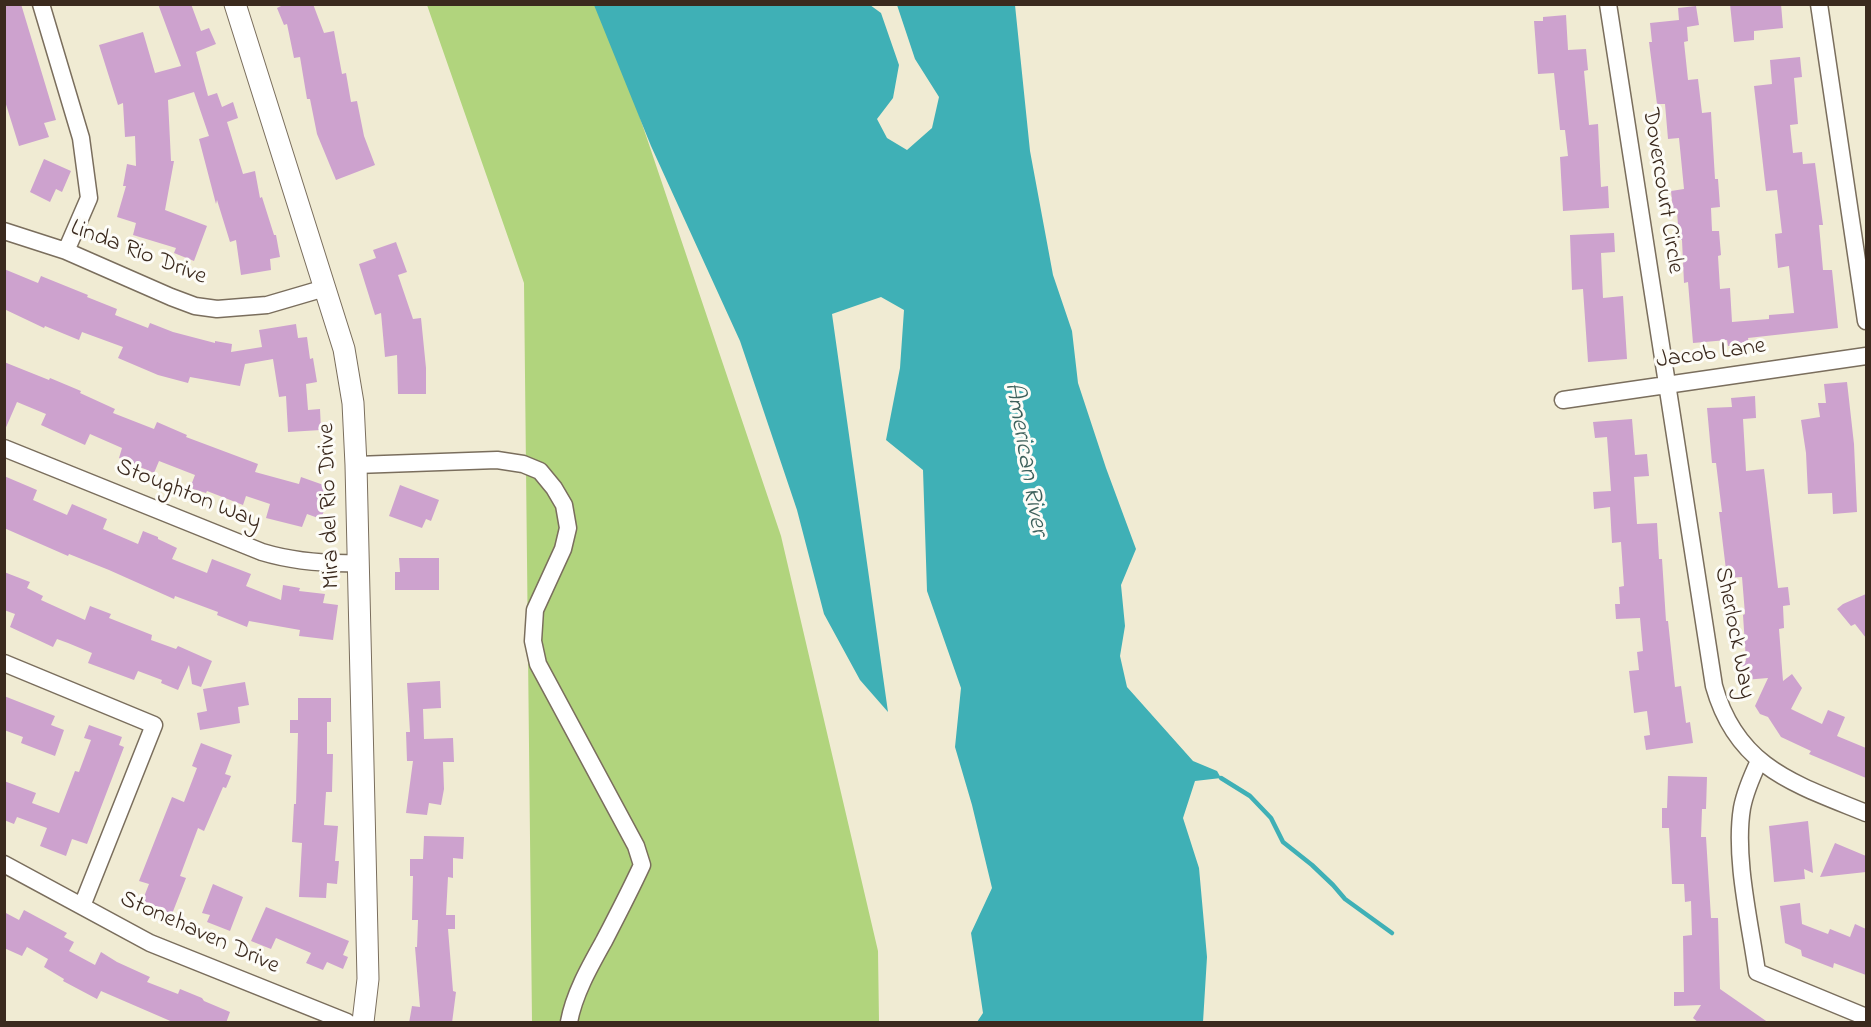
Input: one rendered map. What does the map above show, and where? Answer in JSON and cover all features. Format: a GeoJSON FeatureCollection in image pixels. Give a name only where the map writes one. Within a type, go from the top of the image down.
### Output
{"type":"FeatureCollection","features":[{"type":"Feature","properties":{"kind":"street"},"geometry":{"type":"LineString","coordinates":[[41,4],[81,138],[89,198],[66,251]]}},
{"type":"Feature","properties":{"kind":"street","name":"Mira del Rio Drive"},"geometry":{"type":"LineString","coordinates":[[235,4],[325,288],[348,370],[353,402],[360,563],[368,979],[363,1023]]}},
{"type":"Feature","properties":{"kind":"street","name":"Dovercourt Circle"},"geometry":{"type":"LineString","coordinates":[[1608,4],[1667,385]]}},
{"type":"Feature","properties":{"kind":"street"},"geometry":{"type":"LineString","coordinates":[[1819,4],[1866,321]]}},
{"type":"Feature","properties":{"kind":"street","name":"Linda Rio Drive"},"geometry":{"type":"LineString","coordinates":[[4,231],[66,251],[171,297],[206,307],[234,308],[267,304],[325,288]]}},
{"type":"Feature","properties":{"kind":"street","name":"Jacob Lane"},"geometry":{"type":"LineString","coordinates":[[1563,400],[1866,356]]}},
{"type":"Feature","properties":{"kind":"street","name":"Sherlock Way"},"geometry":{"type":"LineString","coordinates":[[1667,385],[1714,686],[1727,721],[1742,743],[1759,761],[1791,782],[1866,813]]}},
{"type":"Feature","properties":{"kind":"street","name":"Stoughton Way"},"geometry":{"type":"LineString","coordinates":[[4,448],[262,552],[304,562],[360,563]]}},
{"type":"Feature","properties":{"kind":"street"},"geometry":{"type":"LineString","coordinates":[[356,465],[497,460],[524,465],[540,471],[564,505],[568,528],[563,549],[535,610],[534,641],[538,664],[636,846],[642,865],[585,977],[568,1023]]}},
{"type":"Feature","properties":{"kind":"street"},"geometry":{"type":"LineString","coordinates":[[4,663],[154,725],[82,906]]}},
{"type":"Feature","properties":{"kind":"street"},"geometry":{"type":"LineString","coordinates":[[1759,761],[1748,785],[1742,806],[1740,827],[1740,849],[1757,972],[1866,1017]]}},
{"type":"Feature","properties":{"kind":"street","name":"Stonehaven Drive"},"geometry":{"type":"LineString","coordinates":[[4,864],[150,943],[347,1023]]}},
{"type":"Feature","properties":{"kind":"green space"},"geometry":{"type":"Polygon","coordinates":[[[427,5],[602,5],[781,536],[878,951],[879,1022],[532,1022],[524,283],[427,5]]]}},
{"type":"Feature","properties":{"kind":"water","name":"American River"},"geometry":{"type":"Polygon","coordinates":[[[594,5],[870,5],[881,13],[899,65],[893,98],[877,119],[887,138],[907,150],[932,128],[939,97],[915,59],[897,5],[1015,5],[1030,151],[1053,275],[1072,331],[1078,383],[1136,549],[1121,585],[1125,626],[1120,656],[1127,687],[1193,761],[1217,771],[1221,778],[1195,781],[1183,818],[1199,868],[1207,957],[1203,1022],[977,1022],[983,1013],[971,933],[992,888],[955,747],[961,688],[927,591],[923,470],[886,440],[900,368],[904,310],[881,297],[832,314],[888,712],[860,680],[824,614],[797,510],[740,341],[651,146],[594,5]]]}},
{"type":"Feature","properties":{"kind":"building"},"geometry":{"type":"Polygon","coordinates":[[[4,4],[21,4],[56,120],[44,123],[49,137],[19,146],[4,98],[4,4]]]}},
{"type":"Feature","properties":{"kind":"building"},"geometry":{"type":"Polygon","coordinates":[[[158,4],[191,4],[201,31],[209,28],[216,44],[196,52],[208,96],[217,93],[222,107],[233,102],[238,118],[227,122],[243,174],[255,171],[260,198],[262,197],[274,235],[276,235],[280,257],[270,259],[271,270],[241,275],[236,240],[230,242],[217,200],[216,204],[199,139],[209,136],[194,92],[168,100],[171,161],[174,161],[165,210],[207,226],[194,261],[174,253],[176,248],[133,235],[136,223],[117,217],[126,186],[123,186],[127,164],[136,166],[135,136],[125,137],[123,103],[118,105],[99,45],[143,32],[155,73],[181,66],[158,4]]]}},
{"type":"Feature","properties":{"kind":"building"},"geometry":{"type":"Polygon","coordinates":[[[285,4],[313,4],[324,33],[334,31],[342,74],[346,73],[351,102],[357,101],[364,136],[375,165],[336,180],[317,134],[310,99],[307,99],[300,57],[294,58],[287,24],[284,25],[277,8],[285,4]]]}},
{"type":"Feature","properties":{"kind":"building"},"geometry":{"type":"Polygon","coordinates":[[[1730,4],[1781,4],[1783,28],[1754,31],[1754,40],[1734,42],[1730,4]]]}},
{"type":"Feature","properties":{"kind":"building"},"geometry":{"type":"Polygon","coordinates":[[[1696,6],[1699,25],[1687,27],[1688,41],[1684,42],[1688,80],[1698,79],[1702,113],[1711,112],[1715,179],[1718,179],[1720,207],[1711,208],[1712,231],[1719,231],[1720,289],[1730,288],[1732,322],[1769,319],[1769,315],[1794,313],[1789,266],[1778,268],[1775,234],[1782,233],[1777,190],[1766,191],[1754,86],[1772,84],[1770,60],[1800,57],[1802,77],[1794,78],[1798,124],[1790,125],[1793,153],[1802,152],[1803,164],[1815,163],[1823,225],[1819,225],[1823,270],[1832,270],[1838,328],[1748,338],[1749,344],[1728,346],[1727,340],[1693,343],[1688,282],[1684,283],[1682,240],[1679,240],[1677,211],[1673,211],[1671,191],[1684,189],[1679,138],[1668,139],[1665,104],[1657,104],[1649,42],[1652,42],[1650,23],[1679,20],[1678,8],[1696,6]]]}},
{"type":"Feature","properties":{"kind":"building"},"geometry":{"type":"Polygon","coordinates":[[[1566,15],[1568,50],[1586,49],[1588,70],[1584,71],[1589,125],[1598,124],[1601,187],[1608,186],[1609,208],[1563,211],[1560,157],[1568,156],[1565,130],[1560,130],[1554,73],[1538,74],[1534,21],[1543,21],[1543,17],[1566,15]]]}},
{"type":"Feature","properties":{"kind":"building"},"geometry":{"type":"Polygon","coordinates":[[[44,159],[71,171],[62,192],[56,189],[50,202],[30,192],[44,159]]]}},
{"type":"Feature","properties":{"kind":"building"},"geometry":{"type":"Polygon","coordinates":[[[1614,233],[1615,252],[1601,253],[1603,298],[1623,296],[1627,359],[1588,362],[1583,289],[1572,290],[1570,235],[1614,233]]]}},
{"type":"Feature","properties":{"kind":"building"},"geometry":{"type":"Polygon","coordinates":[[[396,242],[407,272],[398,275],[413,319],[421,318],[426,394],[398,394],[397,355],[385,357],[381,313],[375,315],[359,264],[376,258],[373,250],[396,242]]]}},
{"type":"Feature","properties":{"kind":"building"},"geometry":{"type":"Polygon","coordinates":[[[4,269],[38,283],[41,276],[88,295],[87,297],[117,309],[115,315],[148,328],[150,323],[173,332],[215,343],[215,341],[232,344],[231,352],[262,347],[259,330],[296,324],[298,338],[307,337],[310,359],[313,358],[317,382],[306,384],[308,410],[320,409],[321,430],[288,432],[286,396],[279,397],[273,359],[245,364],[240,386],[190,377],[188,383],[158,375],[118,358],[123,347],[82,332],[79,340],[45,326],[44,328],[4,309],[4,269]]]}},
{"type":"Feature","properties":{"kind":"building"},"geometry":{"type":"Polygon","coordinates":[[[4,362],[81,391],[80,393],[115,409],[113,413],[154,429],[157,422],[187,435],[186,437],[258,464],[255,472],[299,484],[301,477],[332,488],[321,519],[307,514],[302,527],[266,518],[270,504],[246,496],[243,505],[207,491],[206,493],[190,488],[195,475],[159,461],[154,473],[119,458],[122,448],[90,434],[85,445],[41,425],[46,414],[17,402],[4,432],[4,362]]]}},
{"type":"Feature","properties":{"kind":"building"},"geometry":{"type":"Polygon","coordinates":[[[1847,382],[1854,444],[1857,512],[1833,514],[1832,493],[1808,494],[1806,453],[1801,420],[1820,417],[1818,403],[1826,403],[1824,384],[1847,382]]]}},
{"type":"Feature","properties":{"kind":"building"},"geometry":{"type":"Polygon","coordinates":[[[1755,396],[1756,418],[1743,419],[1746,471],[1764,469],[1778,588],[1788,587],[1790,605],[1783,606],[1784,628],[1779,629],[1783,681],[1792,674],[1802,688],[1791,709],[1822,724],[1828,710],[1845,717],[1837,736],[1866,748],[1866,778],[1809,754],[1811,751],[1781,737],[1768,717],[1760,714],[1755,706],[1768,678],[1744,680],[1742,662],[1746,661],[1742,577],[1727,578],[1719,512],[1722,512],[1716,463],[1712,463],[1707,408],[1732,407],[1731,398],[1755,396]]]}},
{"type":"Feature","properties":{"kind":"building"},"geometry":{"type":"Polygon","coordinates":[[[1632,419],[1635,455],[1647,454],[1649,476],[1634,477],[1637,524],[1657,523],[1659,559],[1662,559],[1666,621],[1668,621],[1675,687],[1681,686],[1686,723],[1690,722],[1693,743],[1646,750],[1644,736],[1650,735],[1647,711],[1634,713],[1629,671],[1639,670],[1637,652],[1643,651],[1640,618],[1616,619],[1615,604],[1620,604],[1619,587],[1624,586],[1621,542],[1612,543],[1610,507],[1594,509],[1593,492],[1611,491],[1607,437],[1595,438],[1593,422],[1632,419]]]}},
{"type":"Feature","properties":{"kind":"building"},"geometry":{"type":"Polygon","coordinates":[[[4,476],[37,490],[33,500],[67,515],[72,504],[107,519],[103,529],[138,544],[143,531],[158,537],[177,548],[172,559],[207,573],[212,559],[251,574],[246,586],[281,600],[283,585],[300,588],[299,591],[325,594],[323,603],[338,605],[333,640],[299,636],[300,630],[249,621],[247,627],[217,615],[218,612],[175,596],[174,599],[4,528],[4,476]]]}},
{"type":"Feature","properties":{"kind":"building"},"geometry":{"type":"Polygon","coordinates":[[[400,485],[439,500],[431,521],[426,519],[422,528],[389,516],[400,485]]]}},
{"type":"Feature","properties":{"kind":"building"},"geometry":{"type":"Polygon","coordinates":[[[399,558],[439,558],[439,590],[395,590],[395,572],[400,572],[399,558]]]}},
{"type":"Feature","properties":{"kind":"building"},"geometry":{"type":"Polygon","coordinates":[[[4,572],[30,582],[27,588],[43,596],[41,600],[85,620],[90,606],[111,614],[109,618],[152,635],[151,640],[176,649],[178,646],[212,661],[201,687],[192,684],[189,665],[178,690],[161,683],[162,680],[138,671],[134,680],[88,663],[92,653],[57,639],[53,647],[10,627],[15,614],[4,610],[4,572]]]}},
{"type":"Feature","properties":{"kind":"building"},"geometry":{"type":"Polygon","coordinates":[[[1866,594],[1866,638],[1855,624],[1851,626],[1837,609],[1866,594]]]}},
{"type":"Feature","properties":{"kind":"building"},"geometry":{"type":"Polygon","coordinates":[[[440,681],[441,708],[423,709],[424,739],[453,738],[454,762],[443,762],[444,789],[441,805],[429,803],[427,815],[406,813],[413,761],[407,761],[406,732],[410,732],[407,683],[440,681]]]}},
{"type":"Feature","properties":{"kind":"building"},"geometry":{"type":"Polygon","coordinates":[[[245,682],[249,705],[238,707],[240,723],[200,730],[197,713],[207,711],[203,689],[245,682]]]}},
{"type":"Feature","properties":{"kind":"building"},"geometry":{"type":"Polygon","coordinates":[[[4,696],[55,716],[51,725],[64,730],[55,756],[21,743],[23,737],[4,730],[4,696]]]}},
{"type":"Feature","properties":{"kind":"building"},"geometry":{"type":"Polygon","coordinates":[[[298,698],[331,698],[331,722],[327,722],[327,754],[333,754],[332,792],[326,792],[324,825],[338,826],[335,861],[339,861],[337,884],[327,883],[326,898],[299,897],[302,843],[292,842],[294,804],[296,804],[298,733],[290,733],[290,720],[298,720],[298,698]]]}},
{"type":"Feature","properties":{"kind":"building"},"geometry":{"type":"Polygon","coordinates":[[[89,725],[122,737],[119,745],[124,747],[87,844],[72,839],[66,856],[40,846],[47,828],[17,817],[14,824],[4,820],[4,781],[36,793],[32,803],[59,813],[75,771],[79,772],[91,740],[84,738],[89,725]]]}},
{"type":"Feature","properties":{"kind":"building"},"geometry":{"type":"Polygon","coordinates":[[[201,743],[232,755],[225,774],[231,776],[226,788],[223,787],[204,831],[198,828],[180,876],[186,878],[172,914],[142,902],[149,884],[139,881],[172,797],[184,802],[197,768],[192,766],[201,743]]]}},
{"type":"Feature","properties":{"kind":"building"},"geometry":{"type":"Polygon","coordinates":[[[1668,776],[1707,777],[1706,809],[1702,809],[1701,837],[1706,837],[1711,918],[1718,918],[1720,989],[1769,1023],[1699,1023],[1693,1018],[1701,1005],[1674,1006],[1674,992],[1684,992],[1683,936],[1692,935],[1691,901],[1685,902],[1684,884],[1672,884],[1669,828],[1662,828],[1662,808],[1667,808],[1668,776]]]}},
{"type":"Feature","properties":{"kind":"building"},"geometry":{"type":"Polygon","coordinates":[[[1808,821],[1813,873],[1804,869],[1805,879],[1774,882],[1769,826],[1808,821]]]}},
{"type":"Feature","properties":{"kind":"building"},"geometry":{"type":"Polygon","coordinates":[[[424,836],[464,837],[463,859],[453,858],[453,878],[448,877],[446,915],[455,915],[455,929],[448,929],[453,991],[456,992],[452,1023],[409,1023],[412,1006],[420,1007],[415,947],[417,947],[418,920],[412,920],[413,876],[410,876],[410,859],[423,859],[424,836]]]}},
{"type":"Feature","properties":{"kind":"building"},"geometry":{"type":"Polygon","coordinates":[[[1835,843],[1866,856],[1866,872],[1820,877],[1835,843]]]}},
{"type":"Feature","properties":{"kind":"building"},"geometry":{"type":"Polygon","coordinates":[[[213,884],[243,897],[230,931],[207,922],[210,915],[202,913],[213,884]]]}},
{"type":"Feature","properties":{"kind":"building"},"geometry":{"type":"Polygon","coordinates":[[[1800,903],[1802,924],[1828,934],[1830,929],[1850,937],[1855,924],[1866,929],[1866,975],[1834,963],[1833,968],[1802,956],[1801,950],[1785,943],[1780,906],[1800,903]]]}},
{"type":"Feature","properties":{"kind":"building"},"geometry":{"type":"Polygon","coordinates":[[[266,907],[349,941],[343,955],[348,957],[343,969],[327,962],[323,970],[306,963],[311,953],[276,938],[271,949],[251,941],[266,907]]]}},
{"type":"Feature","properties":{"kind":"building"},"geometry":{"type":"Polygon","coordinates":[[[24,910],[67,933],[64,937],[74,942],[69,951],[95,965],[101,952],[150,977],[147,982],[178,994],[180,989],[202,998],[230,1012],[226,1023],[175,1023],[101,991],[97,999],[63,981],[64,979],[44,967],[48,959],[27,947],[22,956],[4,948],[4,912],[19,920],[24,910]]]}},
{"type":"Feature","properties":{"kind":"waterway"},"geometry":{"type":"LineString","coordinates":[[1221,778],[1250,796],[1271,818],[1283,842],[1312,865],[1345,899],[1392,933]]}}]}
